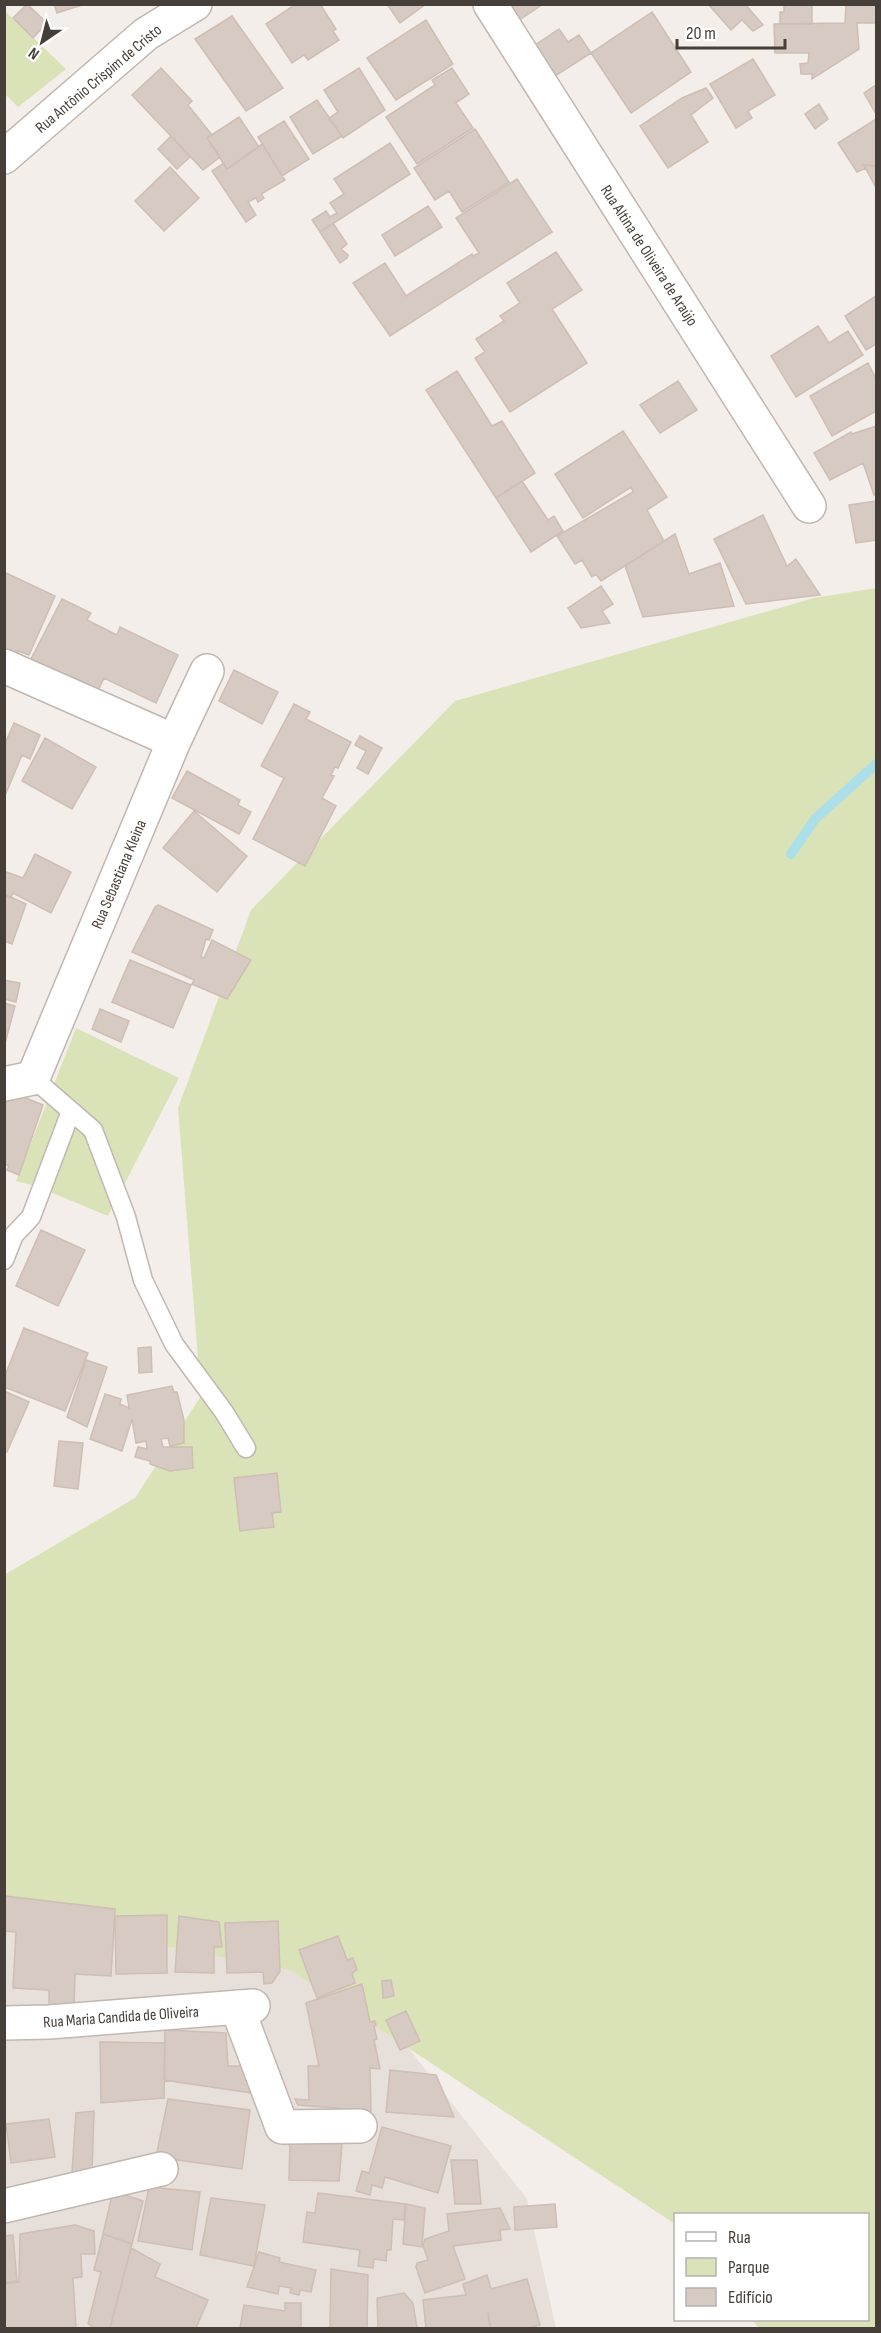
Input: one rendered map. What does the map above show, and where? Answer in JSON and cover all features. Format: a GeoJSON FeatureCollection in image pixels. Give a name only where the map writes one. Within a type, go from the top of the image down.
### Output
{"type":"FeatureCollection","features":[{"type":"Feature","properties":{"kind":"street","name":"Rua Antônio Crispim de Cristo"},"geometry":{"type":"LineString","coordinates":[[4,157],[146,34],[195,4]]}},
{"type":"Feature","properties":{"kind":"street","name":"Rua Altina de Oliveira de Araújo"},"geometry":{"type":"LineString","coordinates":[[490,4],[809,506]]}},
{"type":"Feature","properties":{"kind":"street"},"geometry":{"type":"LineString","coordinates":[[4,666],[174,741]]}},
{"type":"Feature","properties":{"kind":"street","name":"Rua Sebastiana Kleina"},"geometry":{"type":"LineString","coordinates":[[19,1081],[207,671]]}},
{"type":"Feature","properties":{"kind":"street","name":"Rua Maria Candida de Oliveira"},"geometry":{"type":"LineString","coordinates":[[4,2022],[49,2022],[245,2007],[282,2127],[360,2126]]}},
{"type":"Feature","properties":{"kind":"street"},"geometry":{"type":"LineString","coordinates":[[4,2206],[161,2169]]}},
{"type":"Feature","properties":{"kind":"lane"},"geometry":{"type":"LineString","coordinates":[[19,1081],[71,1111],[93,1130],[126,1217],[143,1280],[174,1344],[224,1412],[246,1448]]}},
{"type":"Feature","properties":{"kind":"lane"},"geometry":{"type":"LineString","coordinates":[[4,1260],[14,1235],[31,1217],[71,1111]]}},
{"type":"Feature","properties":{"kind":"shaded area"},"geometry":{"type":"Polygon","coordinates":[[[4,1852],[311,1924],[527,2199],[556,2328],[5,2328],[4,1852]]]}},
{"type":"Feature","properties":{"kind":"green space"},"geometry":{"type":"Polygon","coordinates":[[[5,11],[66,69],[18,107],[5,94],[5,11]]]}},
{"type":"Feature","properties":{"kind":"green space"},"geometry":{"type":"Polygon","coordinates":[[[876,588],[876,2328],[759,2328],[753,2321],[869,2321],[869,2213],[674,2213],[674,2223],[290,1970],[5,1915],[4,1575],[135,1498],[201,1396],[178,1108],[251,910],[455,701],[814,598],[876,588]]]}},
{"type":"Feature","properties":{"kind":"green space"},"geometry":{"type":"Polygon","coordinates":[[[76,1028],[179,1078],[108,1216],[38,1187],[16,1181],[76,1028]]]}},
{"type":"Feature","properties":{"kind":"building"},"geometry":{"type":"Polygon","coordinates":[[[27,4],[47,23],[33,38],[13,18],[27,4]]]}},
{"type":"Feature","properties":{"kind":"building"},"geometry":{"type":"Polygon","coordinates":[[[54,4],[85,4],[57,13],[54,4]]]}},
{"type":"Feature","properties":{"kind":"building"},"geometry":{"type":"Polygon","coordinates":[[[296,4],[320,4],[336,29],[333,31],[339,40],[308,60],[304,55],[292,63],[266,24],[296,4]]]}},
{"type":"Feature","properties":{"kind":"building"},"geometry":{"type":"Polygon","coordinates":[[[387,4],[426,4],[400,23],[387,4]]]}},
{"type":"Feature","properties":{"kind":"building"},"geometry":{"type":"Polygon","coordinates":[[[503,4],[543,4],[515,23],[503,4]]]}},
{"type":"Feature","properties":{"kind":"building"},"geometry":{"type":"Polygon","coordinates":[[[708,4],[745,4],[763,25],[753,31],[742,20],[731,30],[708,4]]]}},
{"type":"Feature","properties":{"kind":"building"},"geometry":{"type":"Polygon","coordinates":[[[784,4],[812,4],[812,24],[780,24],[780,12],[784,12],[784,4]]]}},
{"type":"Feature","properties":{"kind":"building"},"geometry":{"type":"Polygon","coordinates":[[[846,4],[876,4],[876,23],[857,23],[859,49],[812,79],[812,74],[801,74],[800,64],[808,63],[809,53],[775,53],[774,24],[845,23],[846,4]]]}},
{"type":"Feature","properties":{"kind":"building"},"geometry":{"type":"Polygon","coordinates":[[[652,12],[691,72],[631,113],[591,53],[652,12]]]}},
{"type":"Feature","properties":{"kind":"building"},"geometry":{"type":"Polygon","coordinates":[[[232,16],[283,88],[246,111],[195,39],[232,16]]]}},
{"type":"Feature","properties":{"kind":"building"},"geometry":{"type":"Polygon","coordinates":[[[426,20],[453,64],[396,100],[367,58],[426,20]]]}},
{"type":"Feature","properties":{"kind":"building"},"geometry":{"type":"Polygon","coordinates":[[[559,29],[568,42],[579,35],[591,53],[552,78],[532,47],[559,29]]]}},
{"type":"Feature","properties":{"kind":"building"},"geometry":{"type":"Polygon","coordinates":[[[753,59],[775,95],[748,111],[752,118],[736,128],[710,84],[753,59]]]}},
{"type":"Feature","properties":{"kind":"building"},"geometry":{"type":"Polygon","coordinates":[[[161,68],[192,101],[188,105],[212,135],[207,138],[220,157],[203,170],[132,95],[161,68]]]}},
{"type":"Feature","properties":{"kind":"building"},"geometry":{"type":"Polygon","coordinates":[[[359,68],[385,110],[343,138],[329,118],[338,112],[324,90],[359,68]]]}},
{"type":"Feature","properties":{"kind":"building"},"geometry":{"type":"Polygon","coordinates":[[[452,68],[469,94],[456,103],[473,128],[417,164],[386,117],[435,85],[432,80],[452,68]]]}},
{"type":"Feature","properties":{"kind":"building"},"geometry":{"type":"Polygon","coordinates":[[[876,85],[876,114],[864,93],[876,85]]]}},
{"type":"Feature","properties":{"kind":"building"},"geometry":{"type":"Polygon","coordinates":[[[706,88],[713,98],[691,115],[708,142],[668,168],[640,126],[682,98],[706,88]]]}},
{"type":"Feature","properties":{"kind":"building"},"geometry":{"type":"Polygon","coordinates":[[[317,100],[342,136],[313,154],[290,117],[317,100]]]}},
{"type":"Feature","properties":{"kind":"building"},"geometry":{"type":"Polygon","coordinates":[[[819,104],[828,119],[815,129],[805,114],[819,104]]]}},
{"type":"Feature","properties":{"kind":"building"},"geometry":{"type":"Polygon","coordinates":[[[239,117],[259,147],[227,169],[207,138],[239,117]]]}},
{"type":"Feature","properties":{"kind":"building"},"geometry":{"type":"Polygon","coordinates":[[[876,119],[876,166],[864,165],[866,168],[857,172],[838,143],[876,119]]]}},
{"type":"Feature","properties":{"kind":"building"},"geometry":{"type":"Polygon","coordinates":[[[284,121],[309,159],[282,176],[258,137],[284,121]]]}},
{"type":"Feature","properties":{"kind":"building"},"geometry":{"type":"Polygon","coordinates":[[[475,129],[509,182],[462,212],[449,191],[435,200],[414,168],[475,129]]]}},
{"type":"Feature","properties":{"kind":"building"},"geometry":{"type":"Polygon","coordinates":[[[171,136],[190,157],[177,169],[158,149],[171,136]]]}},
{"type":"Feature","properties":{"kind":"building"},"geometry":{"type":"Polygon","coordinates":[[[390,143],[410,174],[320,232],[312,220],[326,211],[330,217],[337,213],[330,203],[344,194],[334,179],[390,143]]]}},
{"type":"Feature","properties":{"kind":"building"},"geometry":{"type":"Polygon","coordinates":[[[262,144],[285,180],[261,194],[264,198],[258,202],[256,198],[248,202],[256,215],[246,222],[212,171],[224,163],[227,169],[262,144]]]}},
{"type":"Feature","properties":{"kind":"building"},"geometry":{"type":"Polygon","coordinates":[[[864,165],[876,166],[876,188],[864,165]]]}},
{"type":"Feature","properties":{"kind":"building"},"geometry":{"type":"Polygon","coordinates":[[[170,167],[199,198],[164,231],[135,201],[170,167]]]}},
{"type":"Feature","properties":{"kind":"building"},"geometry":{"type":"Polygon","coordinates":[[[517,179],[552,232],[390,336],[353,283],[385,263],[406,296],[472,254],[473,256],[479,253],[456,218],[517,179]]]}},
{"type":"Feature","properties":{"kind":"building"},"geometry":{"type":"Polygon","coordinates":[[[428,206],[442,227],[395,256],[382,235],[428,206]]]}},
{"type":"Feature","properties":{"kind":"building"},"geometry":{"type":"Polygon","coordinates":[[[333,223],[347,244],[341,249],[348,255],[347,258],[340,263],[320,232],[333,223]]]}},
{"type":"Feature","properties":{"kind":"building"},"geometry":{"type":"Polygon","coordinates":[[[556,252],[582,290],[552,309],[587,363],[510,412],[475,358],[485,352],[476,339],[504,321],[500,316],[520,303],[507,283],[556,252]]]}},
{"type":"Feature","properties":{"kind":"building"},"geometry":{"type":"Polygon","coordinates":[[[876,296],[876,344],[866,350],[845,316],[876,296]]]}},
{"type":"Feature","properties":{"kind":"building"},"geometry":{"type":"Polygon","coordinates":[[[818,326],[829,343],[848,331],[863,355],[796,397],[771,356],[818,326]]]}},
{"type":"Feature","properties":{"kind":"building"},"geometry":{"type":"Polygon","coordinates":[[[868,363],[876,379],[876,411],[832,436],[810,396],[868,363]]]}},
{"type":"Feature","properties":{"kind":"building"},"geometry":{"type":"Polygon","coordinates":[[[457,371],[492,426],[502,421],[535,473],[496,498],[426,390],[457,371]]]}},
{"type":"Feature","properties":{"kind":"building"},"geometry":{"type":"Polygon","coordinates":[[[678,381],[697,410],[660,433],[640,405],[678,381]]]}},
{"type":"Feature","properties":{"kind":"building"},"geometry":{"type":"Polygon","coordinates":[[[876,426],[876,494],[874,495],[863,463],[830,480],[814,453],[851,432],[852,434],[876,426]]]}},
{"type":"Feature","properties":{"kind":"building"},"geometry":{"type":"Polygon","coordinates":[[[623,431],[667,497],[647,510],[664,541],[601,581],[596,574],[592,577],[582,560],[575,564],[557,536],[633,492],[631,487],[583,518],[555,474],[623,431]]]}},
{"type":"Feature","properties":{"kind":"building"},"geometry":{"type":"Polygon","coordinates":[[[522,481],[548,520],[554,516],[563,531],[531,552],[496,498],[522,481]]]}},
{"type":"Feature","properties":{"kind":"building"},"geometry":{"type":"Polygon","coordinates":[[[876,501],[876,540],[856,543],[849,505],[876,501]]]}},
{"type":"Feature","properties":{"kind":"building"},"geometry":{"type":"Polygon","coordinates":[[[763,515],[787,566],[796,559],[820,595],[746,604],[714,539],[763,515]]]}},
{"type":"Feature","properties":{"kind":"building"},"geometry":{"type":"Polygon","coordinates":[[[675,534],[689,574],[720,563],[734,606],[643,617],[625,566],[675,534]]]}},
{"type":"Feature","properties":{"kind":"building"},"geometry":{"type":"Polygon","coordinates":[[[4,572],[55,596],[29,655],[18,651],[15,659],[4,654],[4,572]]]}},
{"type":"Feature","properties":{"kind":"building"},"geometry":{"type":"Polygon","coordinates":[[[601,586],[613,604],[602,611],[610,623],[581,628],[568,608],[601,586]]]}},
{"type":"Feature","properties":{"kind":"building"},"geometry":{"type":"Polygon","coordinates":[[[62,599],[91,613],[87,620],[117,635],[120,627],[178,655],[156,703],[104,678],[97,693],[30,661],[62,599]]]}},
{"type":"Feature","properties":{"kind":"building"},"geometry":{"type":"Polygon","coordinates":[[[234,670],[278,692],[262,724],[219,701],[234,670]]]}},
{"type":"Feature","properties":{"kind":"building"},"geometry":{"type":"Polygon","coordinates":[[[294,704],[310,712],[306,719],[351,742],[338,768],[335,767],[331,775],[334,776],[322,798],[336,806],[305,866],[253,839],[284,778],[261,766],[294,704]]]}},
{"type":"Feature","properties":{"kind":"building"},"geometry":{"type":"Polygon","coordinates":[[[14,723],[40,735],[30,759],[22,755],[4,798],[4,746],[14,723]]]}},
{"type":"Feature","properties":{"kind":"building"},"geometry":{"type":"Polygon","coordinates":[[[360,736],[382,748],[368,774],[357,768],[366,751],[355,745],[360,736]]]}},
{"type":"Feature","properties":{"kind":"building"},"geometry":{"type":"Polygon","coordinates":[[[45,738],[96,767],[72,809],[22,781],[45,738]]]}},
{"type":"Feature","properties":{"kind":"building"},"geometry":{"type":"Polygon","coordinates":[[[187,771],[240,800],[238,805],[251,812],[239,834],[172,798],[187,771]]]}},
{"type":"Feature","properties":{"kind":"building"},"geometry":{"type":"Polygon","coordinates":[[[194,811],[247,856],[217,892],[163,848],[194,811]]]}},
{"type":"Feature","properties":{"kind":"building"},"geometry":{"type":"Polygon","coordinates":[[[35,854],[71,872],[51,913],[13,893],[11,898],[4,895],[4,871],[23,878],[35,854]]]}},
{"type":"Feature","properties":{"kind":"building"},"geometry":{"type":"Polygon","coordinates":[[[4,894],[26,904],[12,944],[4,941],[4,894]]]}},
{"type":"Feature","properties":{"kind":"building"},"geometry":{"type":"Polygon","coordinates":[[[158,905],[213,930],[209,940],[206,939],[201,957],[204,958],[212,940],[251,960],[227,999],[192,984],[194,980],[132,952],[158,905]]]}},
{"type":"Feature","properties":{"kind":"building"},"geometry":{"type":"Polygon","coordinates":[[[130,960],[191,985],[173,1028],[112,1002],[130,960]]]}},
{"type":"Feature","properties":{"kind":"building"},"geometry":{"type":"Polygon","coordinates":[[[4,980],[20,983],[16,1002],[4,999],[4,980]]]}},
{"type":"Feature","properties":{"kind":"building"},"geometry":{"type":"Polygon","coordinates":[[[4,1003],[15,1006],[4,1047],[4,1003]]]}},
{"type":"Feature","properties":{"kind":"building"},"geometry":{"type":"Polygon","coordinates":[[[100,1009],[129,1021],[121,1042],[92,1029],[100,1009]]]}},
{"type":"Feature","properties":{"kind":"building"},"geometry":{"type":"Polygon","coordinates":[[[6,1090],[43,1105],[19,1175],[7,1170],[9,1166],[4,1164],[6,1090]]]}},
{"type":"Feature","properties":{"kind":"building"},"geometry":{"type":"Polygon","coordinates":[[[41,1230],[85,1250],[58,1306],[16,1286],[41,1230]]]}},
{"type":"Feature","properties":{"kind":"building"},"geometry":{"type":"Polygon","coordinates":[[[24,1328],[88,1353],[65,1411],[4,1387],[4,1378],[24,1328]]]}},
{"type":"Feature","properties":{"kind":"building"},"geometry":{"type":"Polygon","coordinates":[[[151,1347],[152,1372],[139,1373],[138,1348],[151,1347]]]}},
{"type":"Feature","properties":{"kind":"building"},"geometry":{"type":"Polygon","coordinates":[[[86,1360],[107,1367],[87,1427],[67,1417],[86,1360]]]}},
{"type":"Feature","properties":{"kind":"building"},"geometry":{"type":"Polygon","coordinates":[[[172,1386],[174,1392],[177,1392],[184,1420],[184,1443],[170,1446],[168,1438],[161,1439],[163,1447],[192,1447],[193,1468],[170,1471],[150,1464],[150,1461],[135,1457],[138,1447],[147,1449],[146,1441],[136,1443],[132,1419],[122,1451],[90,1439],[105,1394],[121,1399],[120,1404],[129,1408],[127,1395],[172,1386]]]}},
{"type":"Feature","properties":{"kind":"building"},"geometry":{"type":"Polygon","coordinates":[[[4,1391],[29,1402],[7,1452],[4,1450],[4,1391]]]}},
{"type":"Feature","properties":{"kind":"building"},"geometry":{"type":"Polygon","coordinates":[[[59,1441],[83,1443],[78,1489],[54,1486],[59,1441]]]}},
{"type":"Feature","properties":{"kind":"building"},"geometry":{"type":"Polygon","coordinates":[[[277,1473],[281,1512],[272,1513],[274,1527],[240,1531],[234,1478],[277,1473]]]}},
{"type":"Feature","properties":{"kind":"building"},"geometry":{"type":"Polygon","coordinates":[[[5,1896],[115,1909],[111,1976],[75,1974],[74,2006],[49,2006],[49,1990],[13,1988],[16,1932],[4,1931],[5,1896]]]}},
{"type":"Feature","properties":{"kind":"building"},"geometry":{"type":"Polygon","coordinates":[[[167,1915],[167,1973],[116,1974],[115,1916],[167,1915]]]}},
{"type":"Feature","properties":{"kind":"building"},"geometry":{"type":"Polygon","coordinates":[[[179,1916],[219,1922],[222,1947],[214,1947],[214,1973],[175,1972],[179,1916]]]}},
{"type":"Feature","properties":{"kind":"building"},"geometry":{"type":"Polygon","coordinates":[[[278,1921],[280,1971],[272,1983],[264,1984],[263,1972],[227,1973],[225,1923],[278,1921]]]}},
{"type":"Feature","properties":{"kind":"building"},"geometry":{"type":"Polygon","coordinates":[[[338,1936],[347,1960],[353,1958],[357,1970],[352,1973],[355,1983],[317,1998],[299,1950],[338,1936]]]}},
{"type":"Feature","properties":{"kind":"building"},"geometry":{"type":"Polygon","coordinates":[[[391,1980],[394,1996],[383,1998],[382,1981],[391,1980]]]}},
{"type":"Feature","properties":{"kind":"building"},"geometry":{"type":"Polygon","coordinates":[[[362,1984],[370,2022],[375,2021],[376,2025],[374,2026],[377,2039],[374,2040],[380,2069],[370,2068],[371,2111],[298,2105],[295,2099],[309,2100],[308,2066],[319,2066],[306,2003],[362,1984]]]}},
{"type":"Feature","properties":{"kind":"building"},"geometry":{"type":"Polygon","coordinates":[[[406,2011],[420,2041],[400,2050],[386,2020],[406,2011]]]}},
{"type":"Feature","properties":{"kind":"building"},"geometry":{"type":"Polygon","coordinates":[[[165,2030],[226,2033],[228,2066],[243,2066],[252,2093],[164,2080],[165,2030]]]}},
{"type":"Feature","properties":{"kind":"building"},"geometry":{"type":"Polygon","coordinates":[[[100,2042],[165,2043],[164,2098],[101,2103],[100,2042]]]}},
{"type":"Feature","properties":{"kind":"building"},"geometry":{"type":"Polygon","coordinates":[[[390,2070],[436,2075],[454,2117],[386,2112],[390,2070]]]}},
{"type":"Feature","properties":{"kind":"building"},"geometry":{"type":"Polygon","coordinates":[[[168,2099],[250,2110],[242,2169],[156,2157],[168,2099]]]}},
{"type":"Feature","properties":{"kind":"building"},"geometry":{"type":"Polygon","coordinates":[[[94,2111],[92,2172],[72,2172],[76,2113],[94,2111]]]}},
{"type":"Feature","properties":{"kind":"building"},"geometry":{"type":"Polygon","coordinates":[[[49,2119],[55,2157],[11,2163],[6,2124],[49,2119]]]}},
{"type":"Feature","properties":{"kind":"building"},"geometry":{"type":"Polygon","coordinates":[[[382,2127],[451,2146],[438,2193],[385,2177],[382,2188],[372,2185],[370,2195],[356,2191],[362,2171],[369,2173],[382,2127]]]}},
{"type":"Feature","properties":{"kind":"building"},"geometry":{"type":"Polygon","coordinates":[[[290,2142],[342,2144],[339,2181],[289,2180],[290,2142]]]}},
{"type":"Feature","properties":{"kind":"building"},"geometry":{"type":"Polygon","coordinates":[[[451,2160],[477,2160],[481,2204],[455,2204],[451,2160]]]}},
{"type":"Feature","properties":{"kind":"building"},"geometry":{"type":"Polygon","coordinates":[[[149,2187],[200,2192],[192,2250],[138,2241],[149,2187]]]}},
{"type":"Feature","properties":{"kind":"building"},"geometry":{"type":"Polygon","coordinates":[[[113,2191],[143,2201],[132,2244],[103,2234],[113,2191]]]}},
{"type":"Feature","properties":{"kind":"building"},"geometry":{"type":"Polygon","coordinates":[[[318,2193],[405,2204],[404,2220],[393,2219],[391,2250],[387,2250],[386,2261],[374,2259],[373,2268],[358,2266],[360,2250],[303,2242],[307,2212],[315,2213],[318,2193]]]}},
{"type":"Feature","properties":{"kind":"building"},"geometry":{"type":"Polygon","coordinates":[[[211,2198],[265,2205],[254,2266],[200,2255],[211,2198]]]}},
{"type":"Feature","properties":{"kind":"building"},"geometry":{"type":"Polygon","coordinates":[[[406,2204],[425,2208],[422,2247],[403,2244],[406,2204]]]}},
{"type":"Feature","properties":{"kind":"building"},"geometry":{"type":"Polygon","coordinates":[[[555,2204],[557,2227],[515,2230],[514,2207],[555,2204]]]}},
{"type":"Feature","properties":{"kind":"building"},"geometry":{"type":"Polygon","coordinates":[[[500,2208],[510,2229],[500,2230],[501,2240],[453,2246],[465,2279],[425,2293],[416,2267],[417,2263],[428,2260],[423,2245],[425,2239],[449,2231],[447,2214],[500,2208]]]}},
{"type":"Feature","properties":{"kind":"building"},"geometry":{"type":"Polygon","coordinates":[[[75,2225],[94,2231],[95,2254],[81,2254],[82,2277],[73,2278],[76,2328],[4,2328],[4,2284],[19,2282],[20,2234],[75,2225]]]}},
{"type":"Feature","properties":{"kind":"building"},"geometry":{"type":"Polygon","coordinates":[[[103,2234],[132,2244],[110,2328],[95,2328],[88,2324],[101,2272],[94,2270],[103,2234]]]}},
{"type":"Feature","properties":{"kind":"building"},"geometry":{"type":"Polygon","coordinates":[[[13,2235],[17,2281],[4,2283],[4,2236],[13,2235]]]}},
{"type":"Feature","properties":{"kind":"building"},"geometry":{"type":"Polygon","coordinates":[[[131,2248],[160,2264],[155,2277],[208,2300],[196,2328],[110,2328],[131,2248]]]}},
{"type":"Feature","properties":{"kind":"building"},"geometry":{"type":"Polygon","coordinates":[[[259,2252],[280,2258],[279,2262],[316,2270],[311,2292],[300,2290],[299,2295],[290,2293],[291,2288],[279,2286],[278,2294],[247,2287],[259,2252]]]}},
{"type":"Feature","properties":{"kind":"building"},"geometry":{"type":"Polygon","coordinates":[[[331,2269],[368,2275],[367,2328],[330,2328],[331,2269]]]}},
{"type":"Feature","properties":{"kind":"building"},"geometry":{"type":"Polygon","coordinates":[[[487,2275],[491,2289],[527,2279],[540,2325],[527,2328],[491,2328],[488,2313],[490,2328],[426,2328],[423,2300],[466,2295],[463,2284],[487,2275]]]}},
{"type":"Feature","properties":{"kind":"building"},"geometry":{"type":"Polygon","coordinates":[[[404,2293],[413,2303],[417,2328],[378,2328],[377,2298],[404,2293]]]}},
{"type":"Feature","properties":{"kind":"building"},"geometry":{"type":"Polygon","coordinates":[[[285,2303],[301,2303],[301,2328],[240,2328],[244,2305],[285,2311],[285,2303]]]}},
{"type":"Feature","properties":{"kind":"waterway"},"geometry":{"type":"LineString","coordinates":[[791,854],[815,819],[876,764]]}}]}
